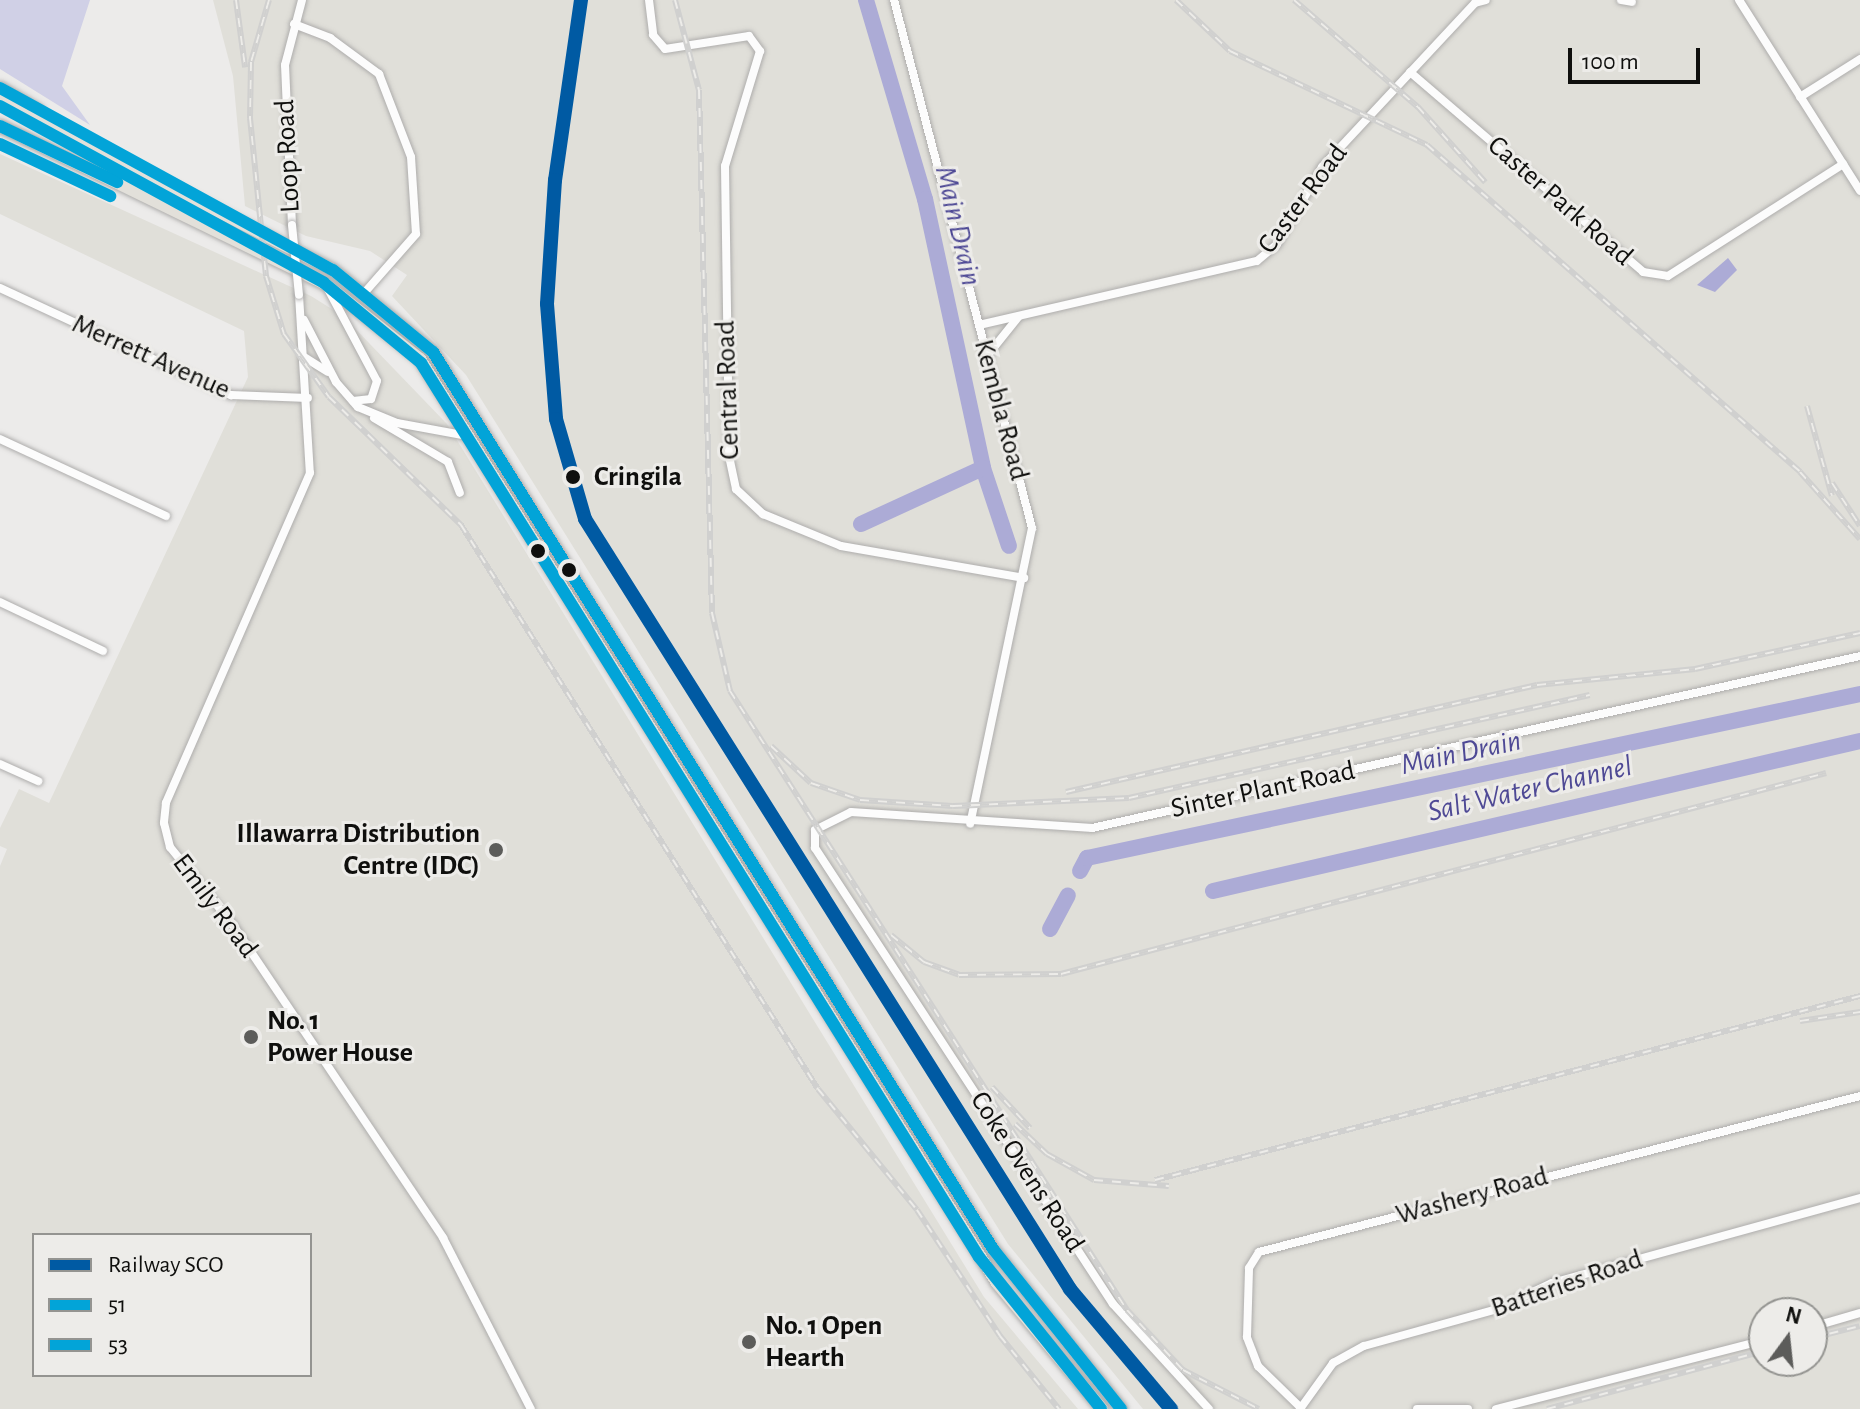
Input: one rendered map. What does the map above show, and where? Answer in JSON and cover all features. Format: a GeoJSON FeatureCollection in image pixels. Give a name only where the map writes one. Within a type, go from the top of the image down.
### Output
{"type":"FeatureCollection","features":[{"type":"Feature","properties":{"kind":"main road"},"geometry":{"type":"LineString","coordinates":[[0,88],[150,176]]}},
{"type":"Feature","properties":{"kind":"main road"},"geometry":{"type":"LineString","coordinates":[[0,104],[26,113],[150,176],[366,291],[433,352],[477,413],[673,744],[993,1249],[1121,1409]]}},
{"type":"Feature","properties":{"kind":"main road"},"geometry":{"type":"LineString","coordinates":[[0,126],[324,283],[401,340],[473,438],[664,758],[997,1283],[1102,1409]]}},
{"type":"Feature","properties":{"kind":"street","name":"Loop Road"},"geometry":{"type":"LineString","coordinates":[[302,0],[294,24],[284,83],[304,357]]}},
{"type":"Feature","properties":{"kind":"street","name":"Central Road"},"geometry":{"type":"LineString","coordinates":[[649,0],[653,35],[665,49],[753,38],[760,57],[724,175],[729,456],[736,489],[763,514],[841,546],[1024,578]]}},
{"type":"Feature","properties":{"kind":"street","name":"Kembla Road"},"geometry":{"type":"LineString","coordinates":[[894,0],[1032,528],[1024,578],[970,824]]}},
{"type":"Feature","properties":{"kind":"street","name":"Caster Road"},"geometry":{"type":"LineString","coordinates":[[979,325],[1257,261],[1277,244],[1322,167],[1410,72],[1486,0]]}},
{"type":"Feature","properties":{"kind":"street"},"geometry":{"type":"LineString","coordinates":[[1621,0],[1632,2]]}},
{"type":"Feature","properties":{"kind":"street"},"geometry":{"type":"LineString","coordinates":[[1739,0],[1860,191]]}},
{"type":"Feature","properties":{"kind":"street"},"geometry":{"type":"LineString","coordinates":[[294,24],[330,38],[379,74],[411,157],[416,234],[366,291]]}},
{"type":"Feature","properties":{"kind":"street"},"geometry":{"type":"LineString","coordinates":[[1800,97],[1860,59]]}},
{"type":"Feature","properties":{"kind":"street","name":"Caster Park Road"},"geometry":{"type":"LineString","coordinates":[[1410,72],[1643,272],[1668,276],[1843,164]]}},
{"type":"Feature","properties":{"kind":"street"},"geometry":{"type":"LineString","coordinates":[[324,283],[377,381],[371,399],[349,399]]}},
{"type":"Feature","properties":{"kind":"street","name":"Merrett Avenue"},"geometry":{"type":"LineString","coordinates":[[0,288],[231,395],[308,398]]}},
{"type":"Feature","properties":{"kind":"street","name":"Loop Road"},"geometry":{"type":"LineString","coordinates":[[301,313],[334,380],[358,407],[385,418],[473,438]]}},
{"type":"Feature","properties":{"kind":"street"},"geometry":{"type":"LineString","coordinates":[[987,356],[1020,315]]}},
{"type":"Feature","properties":{"kind":"street"},"geometry":{"type":"LineString","coordinates":[[304,357],[334,380]]}},
{"type":"Feature","properties":{"kind":"street","name":"Emily Road"},"geometry":{"type":"LineString","coordinates":[[304,357],[314,449],[307,484],[166,803],[164,823],[170,847],[233,925],[443,1238],[531,1409]]}},
{"type":"Feature","properties":{"kind":"street"},"geometry":{"type":"LineString","coordinates":[[307,385],[316,374],[334,380]]}},
{"type":"Feature","properties":{"kind":"street"},"geometry":{"type":"LineString","coordinates":[[358,407],[450,465],[460,493]]}},
{"type":"Feature","properties":{"kind":"street"},"geometry":{"type":"LineString","coordinates":[[385,418],[411,442]]}},
{"type":"Feature","properties":{"kind":"street"},"geometry":{"type":"LineString","coordinates":[[0,439],[166,516]]}},
{"type":"Feature","properties":{"kind":"street"},"geometry":{"type":"LineString","coordinates":[[0,602],[103,651]]}},
{"type":"Feature","properties":{"kind":"street","name":"Sinter Plant Road"},"geometry":{"type":"LineString","coordinates":[[812,839],[825,821],[851,812],[970,824],[1092,828],[1860,656]]}},
{"type":"Feature","properties":{"kind":"street"},"geometry":{"type":"LineString","coordinates":[[0,764],[38,781]]}},
{"type":"Feature","properties":{"kind":"street","name":"Coke Ovens Road"},"geometry":{"type":"LineString","coordinates":[[812,839],[1113,1304],[1209,1409]]}},
{"type":"Feature","properties":{"kind":"street","name":"Washery Road"},"geometry":{"type":"LineString","coordinates":[[1301,1409],[1258,1366],[1247,1337],[1249,1268],[1259,1252],[1860,1096]]}},
{"type":"Feature","properties":{"kind":"street","name":"Batteries Road"},"geometry":{"type":"LineString","coordinates":[[1301,1409],[1333,1363],[1364,1346],[1497,1309],[1552,1283],[1860,1198]]}},
{"type":"Feature","properties":{"kind":"street"},"geometry":{"type":"LineString","coordinates":[[1828,1322],[1860,1313]]}},
{"type":"Feature","properties":{"kind":"street"},"geometry":{"type":"LineString","coordinates":[[1496,1409],[1748,1344]]}},
{"type":"Feature","properties":{"kind":"street"},"geometry":{"type":"LineString","coordinates":[[1417,1409],[1468,1409]]}},
{"type":"Feature","properties":{"kind":"shaded area"},"geometry":{"type":"Polygon","coordinates":[[[0,0],[90,0],[62,86],[90,125],[0,69],[0,0]]]}},
{"type":"Feature","properties":{"kind":"shaded area"},"geometry":{"type":"Polygon","coordinates":[[[213,0],[1860,0],[1860,1409],[1143,1409],[1008,1244],[466,375],[392,296],[407,275],[370,251],[306,236],[245,206],[233,76],[213,0]]]}},
{"type":"Feature","properties":{"kind":"shaded area"},"geometry":{"type":"Polygon","coordinates":[[[0,154],[311,296],[343,316],[447,424],[984,1297],[1078,1409],[0,1409],[0,866],[7,849],[0,846],[0,828],[19,789],[49,803],[248,377],[244,331],[0,214],[0,154]]]}},
{"type":"Feature","properties":{"kind":"water"},"geometry":{"type":"Polygon","coordinates":[[[1728,258],[1737,270],[1715,292],[1697,285],[1728,258]]]}},
{"type":"Feature","properties":{"kind":"waterway","name":"Main Drain"},"geometry":{"type":"LineString","coordinates":[[866,0],[925,199],[983,468],[1009,546]]}},
{"type":"Feature","properties":{"kind":"waterway","name":"Main Drain"},"geometry":{"type":"LineString","coordinates":[[861,524],[983,468]]}},
{"type":"Feature","properties":{"kind":"waterway","name":"Main Drain"},"geometry":{"type":"LineString","coordinates":[[1080,871],[1087,858],[1860,694]]}},
{"type":"Feature","properties":{"kind":"waterway","name":"Salt Water Channel"},"geometry":{"type":"LineString","coordinates":[[1213,891],[1860,741]]}},
{"type":"Feature","properties":{"kind":"waterway","name":"Main Drain"},"geometry":{"type":"LineString","coordinates":[[1050,929],[1068,895]]}},
{"type":"Feature","properties":{"kind":"railway"},"geometry":{"type":"LineString","coordinates":[[236,0],[245,67]]}},
{"type":"Feature","properties":{"kind":"railway"},"geometry":{"type":"LineString","coordinates":[[269,0],[251,62],[250,118],[266,276],[284,334],[329,397],[461,525],[818,1089],[917,1210],[1000,1336],[1059,1409]]}},
{"type":"Feature","properties":{"kind":"railway"},"geometry":{"type":"LineString","coordinates":[[675,0],[699,90],[712,613],[730,691],[1127,1310],[1183,1370],[1259,1409]]}},
{"type":"Feature","properties":{"kind":"railway"},"geometry":{"type":"LineString","coordinates":[[1176,0],[1230,51],[1427,145],[1800,472],[1860,539]]}},
{"type":"Feature","properties":{"kind":"railway"},"geometry":{"type":"LineString","coordinates":[[1294,0],[1418,107],[1485,182]]}},
{"type":"Feature","properties":{"kind":"railway"},"geometry":{"type":"LineString","coordinates":[[1807,406],[1832,496]]}},
{"type":"Feature","properties":{"kind":"railway"},"geometry":{"type":"LineString","coordinates":[[1832,483],[1860,526]]}},
{"type":"Feature","properties":{"kind":"railway"},"geometry":{"type":"LineString","coordinates":[[1066,792],[1537,685],[1695,669],[1860,633]]}},
{"type":"Feature","properties":{"kind":"railway"},"geometry":{"type":"LineString","coordinates":[[771,746],[811,783],[860,800],[953,806],[1129,798],[1590,695]]}},
{"type":"Feature","properties":{"kind":"railway"},"geometry":{"type":"LineString","coordinates":[[891,935],[924,962],[959,975],[1061,974],[1826,773]]}},
{"type":"Feature","properties":{"kind":"railway"},"geometry":{"type":"LineString","coordinates":[[1155,1180],[1860,996]]}},
{"type":"Feature","properties":{"kind":"railway"},"geometry":{"type":"LineString","coordinates":[[1800,1021],[1860,1012]]}},
{"type":"Feature","properties":{"kind":"railway"},"geometry":{"type":"LineString","coordinates":[[992,1087],[1030,1128]]}},
{"type":"Feature","properties":{"kind":"railway"},"geometry":{"type":"LineString","coordinates":[[1015,1124],[1047,1154],[1094,1180],[1169,1186]]}},
{"type":"Feature","properties":{"kind":"railway"},"geometry":{"type":"LineString","coordinates":[[1828,1334],[1860,1326]]}},
{"type":"Feature","properties":{"kind":"railway"},"geometry":{"type":"LineString","coordinates":[[1547,1409],[1748,1355]]}},
{"type":"Feature","properties":{"kind":"rail line","name":"SCO"},"geometry":{"type":"LineString","coordinates":[[581,0],[555,180],[547,304],[556,419],[585,519],[1070,1289],[1171,1409]]}},
{"type":"Feature","properties":{"kind":"transit line","name":"51"},"geometry":{"type":"LineString","coordinates":[[0,88],[333,270],[433,352],[993,1249],[1121,1409]]}},
{"type":"Feature","properties":{"kind":"transit line","name":"53"},"geometry":{"type":"LineString","coordinates":[[0,106],[324,283],[421,363],[979,1257],[1101,1409]]}},
{"type":"Feature","properties":{"kind":"transit line","name":"51"},"geometry":{"type":"LineString","coordinates":[[0,126],[117,182]]}},
{"type":"Feature","properties":{"kind":"transit line","name":"53"},"geometry":{"type":"LineString","coordinates":[[0,144],[110,196]]}},
{"type":"Feature","properties":{"kind":"place","name":"Cringila"},"geometry":{"type":"Point","coordinates":[573,477]}},
{"type":"Feature","properties":{"kind":"place","name":"Illawarra Distribution Centre (IDC)"},"geometry":{"type":"Point","coordinates":[496,850]}},
{"type":"Feature","properties":{"kind":"place","name":"No. 1 Power House"},"geometry":{"type":"Point","coordinates":[251,1037]}},
{"type":"Feature","properties":{"kind":"place","name":"No. 1 Open Hearth"},"geometry":{"type":"Point","coordinates":[749,1342]}}]}
